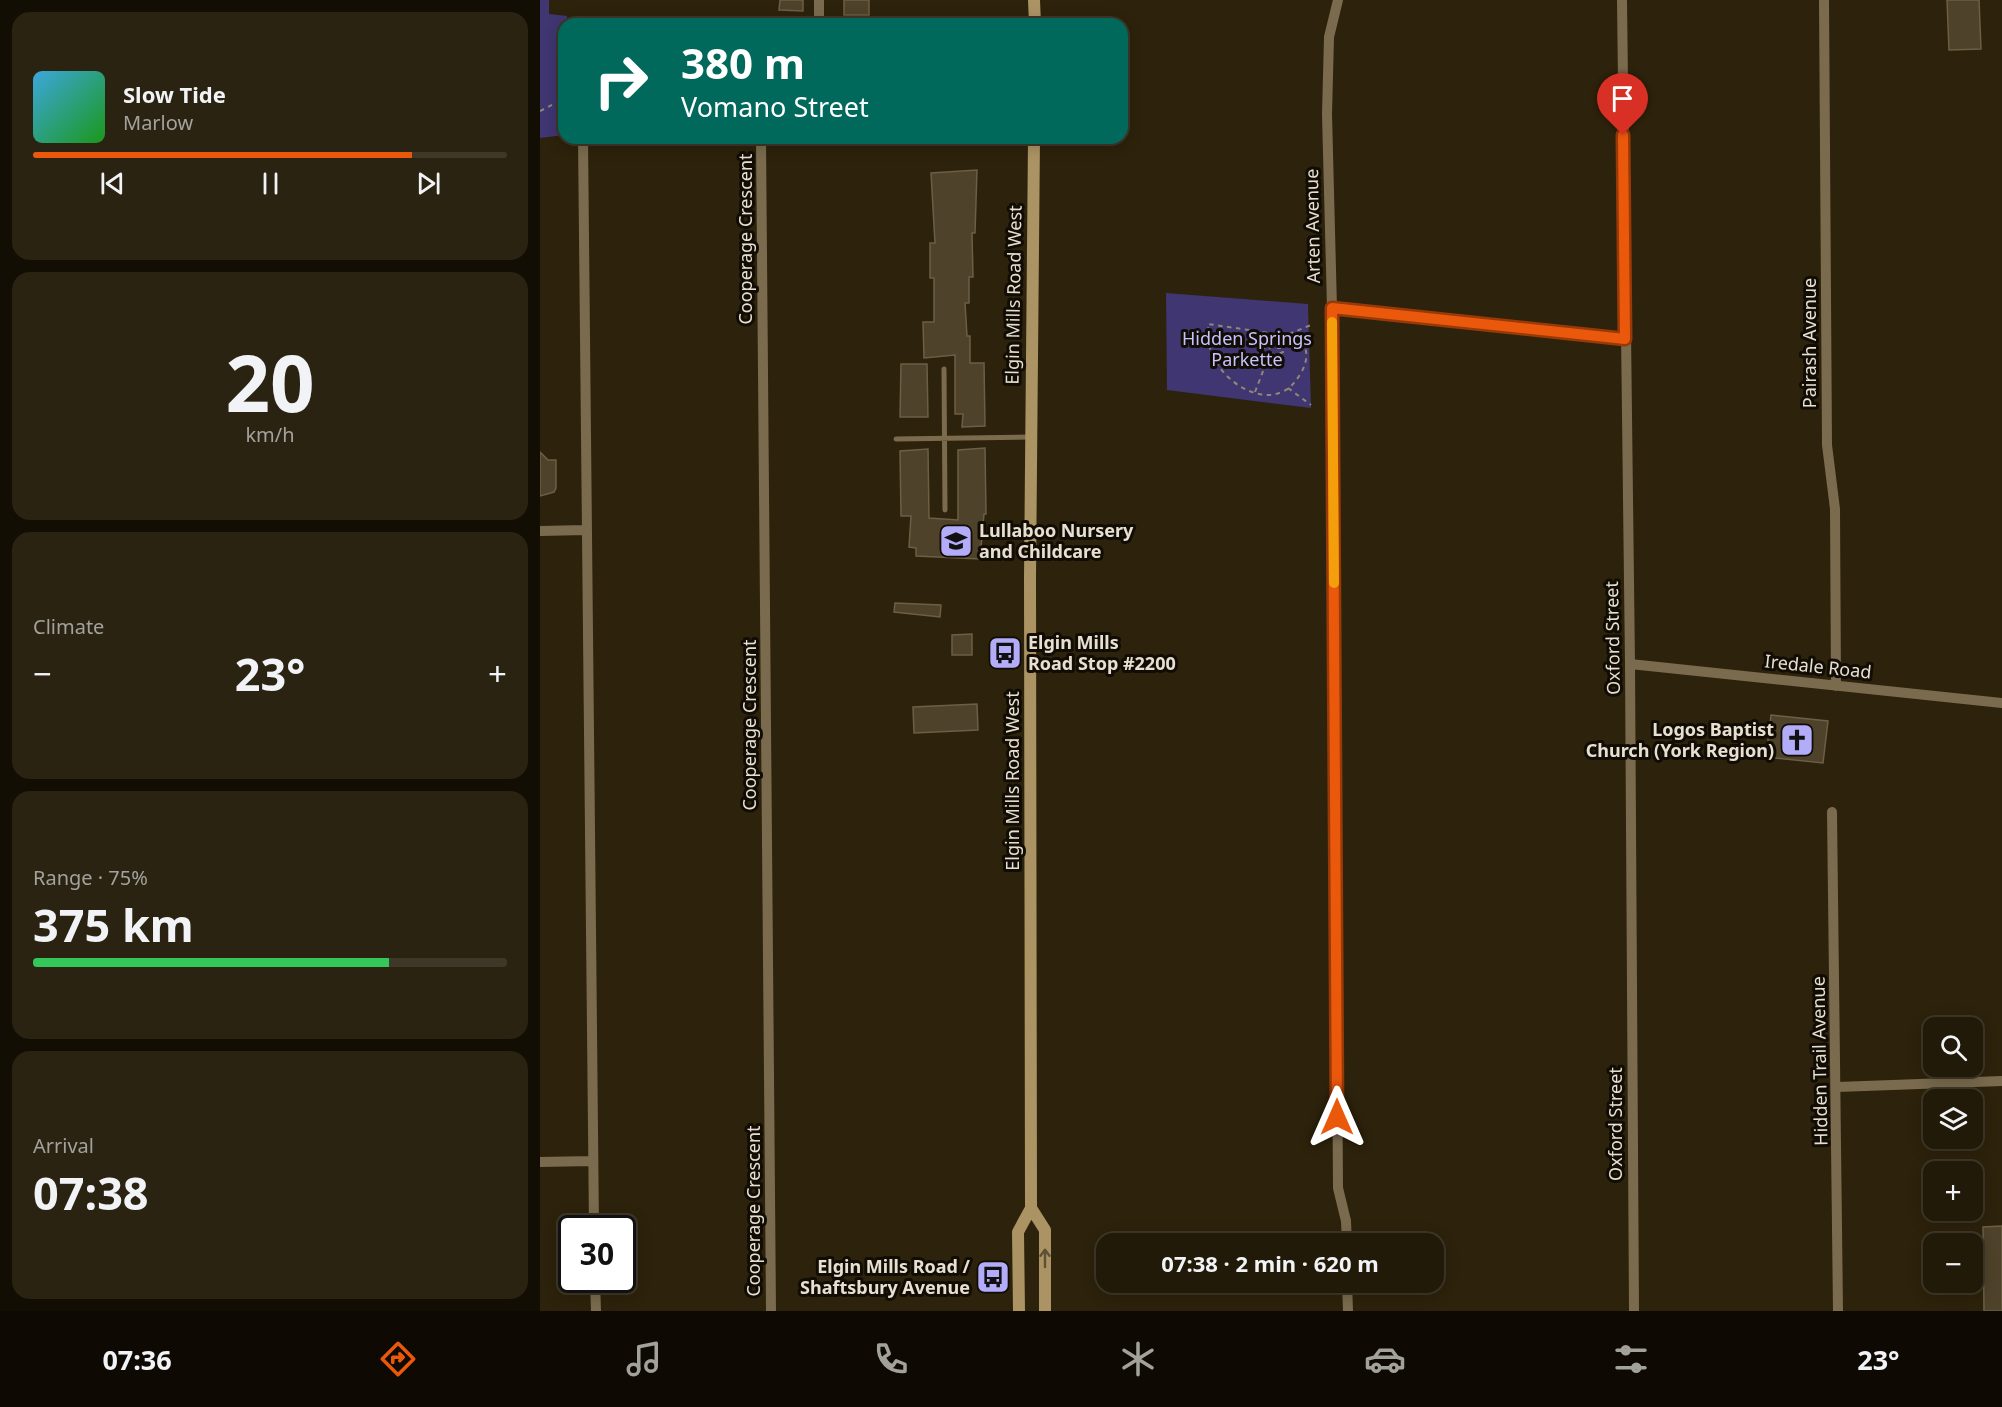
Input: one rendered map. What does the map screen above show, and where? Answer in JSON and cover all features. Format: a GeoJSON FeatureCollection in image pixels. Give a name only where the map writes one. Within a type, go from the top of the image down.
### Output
{"type":"FeatureCollection","features":[{"type":"Feature","properties":{"kind":"main road"},"geometry":{"type":"LineString","coordinates":[[1034,0],[1035,18]]}},
{"type":"Feature","properties":{"kind":"main road","name":"Elgin Mills Road West"},"geometry":{"type":"LineString","coordinates":[[1019,1311],[1018,1232],[1031,1208],[1031,437],[1034,144]]}},
{"type":"Feature","properties":{"kind":"main road","name":"Elgin Mills Road West"},"geometry":{"type":"LineString","coordinates":[[1031,1208],[1045,1230],[1045,1311]]}},
{"type":"Feature","properties":{"kind":"street"},"geometry":{"type":"LineString","coordinates":[[819,0],[819,18]]}},
{"type":"Feature","properties":{"kind":"street","name":"Arten Avenue"},"geometry":{"type":"LineString","coordinates":[[1338,0],[1329,37],[1328,70],[1332,308],[1338,1188],[1347,1233]]}},
{"type":"Feature","properties":{"kind":"street","name":"Oxford Street"},"geometry":{"type":"LineString","coordinates":[[1622,0],[1630,664],[1634,1311]]}},
{"type":"Feature","properties":{"kind":"street","name":"Pairash Avenue"},"geometry":{"type":"LineString","coordinates":[[1824,0],[1827,445],[1835,509],[1836,686]]}},
{"type":"Feature","properties":{"kind":"street"},"geometry":{"type":"LineString","coordinates":[[583,144],[585,530],[594,1215]]}},
{"type":"Feature","properties":{"kind":"street","name":"Cooperage Crescent"},"geometry":{"type":"LineString","coordinates":[[761,144],[771,1311]]}},
{"type":"Feature","properties":{"kind":"street"},"geometry":{"type":"LineString","coordinates":[[1332,308],[1625,339]]}},
{"type":"Feature","properties":{"kind":"street"},"geometry":{"type":"LineString","coordinates":[[540,531],[585,530]]}},
{"type":"Feature","properties":{"kind":"street","name":"Iredale Road"},"geometry":{"type":"LineString","coordinates":[[1630,664],[2002,703]]}},
{"type":"Feature","properties":{"kind":"street","name":"Hidden Trail Avenue"},"geometry":{"type":"LineString","coordinates":[[1832,812],[1838,1311]]}},
{"type":"Feature","properties":{"kind":"street"},"geometry":{"type":"LineString","coordinates":[[1837,1087],[2002,1081]]}},
{"type":"Feature","properties":{"kind":"street"},"geometry":{"type":"LineString","coordinates":[[540,1162],[592,1161]]}},
{"type":"Feature","properties":{"kind":"street"},"geometry":{"type":"LineString","coordinates":[[595,1293],[596,1311]]}},
{"type":"Feature","properties":{"kind":"street"},"geometry":{"type":"LineString","coordinates":[[1347,1293],[1348,1311]]}},
{"type":"Feature","properties":{"kind":"lane"},"geometry":{"type":"LineString","coordinates":[[944,369],[945,510]]}},
{"type":"Feature","properties":{"kind":"lane"},"geometry":{"type":"LineString","coordinates":[[896,439],[1031,437]]}},
{"type":"Feature","properties":{"kind":"path"},"geometry":{"type":"LineString","coordinates":[[540,111],[558,102]]}},
{"type":"Feature","properties":{"kind":"path"},"geometry":{"type":"LineString","coordinates":[[1289,334],[1303,343],[1306,355],[1304,368],[1295,384],[1280,393],[1263,395],[1233,381],[1220,369],[1208,341],[1208,324],[1276,334],[1289,334],[1311,325]]}},
{"type":"Feature","properties":{"kind":"path"},"geometry":{"type":"LineString","coordinates":[[1255,392],[1267,357],[1258,331]]}},
{"type":"Feature","properties":{"kind":"path"},"geometry":{"type":"LineString","coordinates":[[1276,334],[1270,341],[1269,349],[1272,354],[1277,355],[1282,352],[1282,348],[1277,348]]}},
{"type":"Feature","properties":{"kind":"path"},"geometry":{"type":"LineString","coordinates":[[1288,388],[1311,405]]}},
{"type":"Feature","properties":{"kind":"green space"},"geometry":{"type":"Polygon","coordinates":[[[540,0],[549,0],[549,14],[567,16],[567,18],[558,18],[558,136],[540,138],[540,0]]]}},
{"type":"Feature","properties":{"kind":"green space","name":"Hidden Springs Parkette"},"geometry":{"type":"Polygon","coordinates":[[[1166,293],[1308,304],[1311,408],[1167,390],[1166,293]]]}},
{"type":"Feature","properties":{"kind":"building"},"geometry":{"type":"Polygon","coordinates":[[[780,0],[803,0],[803,11],[779,10],[780,0]]]}},
{"type":"Feature","properties":{"kind":"building"},"geometry":{"type":"Polygon","coordinates":[[[844,0],[869,0],[869,15],[844,15],[844,0]]]}},
{"type":"Feature","properties":{"kind":"building"},"geometry":{"type":"Polygon","coordinates":[[[1947,0],[1979,0],[1981,49],[1949,50],[1947,0]]]}},
{"type":"Feature","properties":{"kind":"building"},"geometry":{"type":"Polygon","coordinates":[[[977,170],[975,233],[972,233],[973,277],[969,277],[969,303],[965,303],[967,336],[970,336],[970,363],[984,363],[985,426],[962,427],[963,414],[955,414],[955,355],[924,358],[923,322],[934,322],[934,278],[930,278],[930,243],[935,243],[931,173],[977,170]]]}},
{"type":"Feature","properties":{"kind":"building"},"geometry":{"type":"Polygon","coordinates":[[[901,364],[927,364],[928,417],[900,417],[901,364]]]}},
{"type":"Feature","properties":{"kind":"building"},"geometry":{"type":"Polygon","coordinates":[[[985,448],[986,514],[984,514],[980,559],[916,556],[916,548],[909,547],[911,516],[901,516],[900,451],[928,449],[929,518],[958,520],[958,450],[985,448]]]}},
{"type":"Feature","properties":{"kind":"building"},"geometry":{"type":"Polygon","coordinates":[[[540,452],[548,460],[556,460],[556,488],[554,492],[540,496],[540,452]]]}},
{"type":"Feature","properties":{"kind":"building"},"geometry":{"type":"Polygon","coordinates":[[[895,603],[941,605],[940,617],[894,612],[895,603]]]}},
{"type":"Feature","properties":{"kind":"building"},"geometry":{"type":"Polygon","coordinates":[[[972,634],[972,655],[952,655],[952,635],[972,634]]]}},
{"type":"Feature","properties":{"kind":"building"},"geometry":{"type":"Polygon","coordinates":[[[977,704],[978,730],[914,733],[913,707],[977,704]]]}},
{"type":"Feature","properties":{"kind":"building","name":"Logos Baptist Church (York Region)"},"geometry":{"type":"Polygon","coordinates":[[[1771,715],[1828,721],[1823,763],[1766,757],[1771,715]]]}},
{"type":"Feature","properties":{"kind":"building"},"geometry":{"type":"Polygon","coordinates":[[[2002,1226],[2002,1311],[1984,1311],[1983,1227],[2002,1226]]]}},
{"type":"Feature","properties":{"kind":"slow traffic"},"geometry":{"type":"LineString","coordinates":[[1332,322],[1334,583]]}},
{"type":"Feature","properties":{"kind":"place","name":"Lullaboo Nursery and Childcare"},"geometry":{"type":"Point","coordinates":[956,541]}},
{"type":"Feature","properties":{"kind":"place","name":"Elgin Mills Road Stop #2200"},"geometry":{"type":"Point","coordinates":[1005,653]}},
{"type":"Feature","properties":{"kind":"place","name":"Logos Baptist Church (York Region)"},"geometry":{"type":"Point","coordinates":[1797,740]}},
{"type":"Feature","properties":{"kind":"place","name":"Elgin Mills Road / Shaftsbury Avenue"},"geometry":{"type":"Point","coordinates":[993,1277]}},
{"type":"Feature","properties":{"kind":"route"},"geometry":{"type":"LineString","coordinates":[[1337,1117],[1332,308],[1625,339],[1623,135]]}}]}
